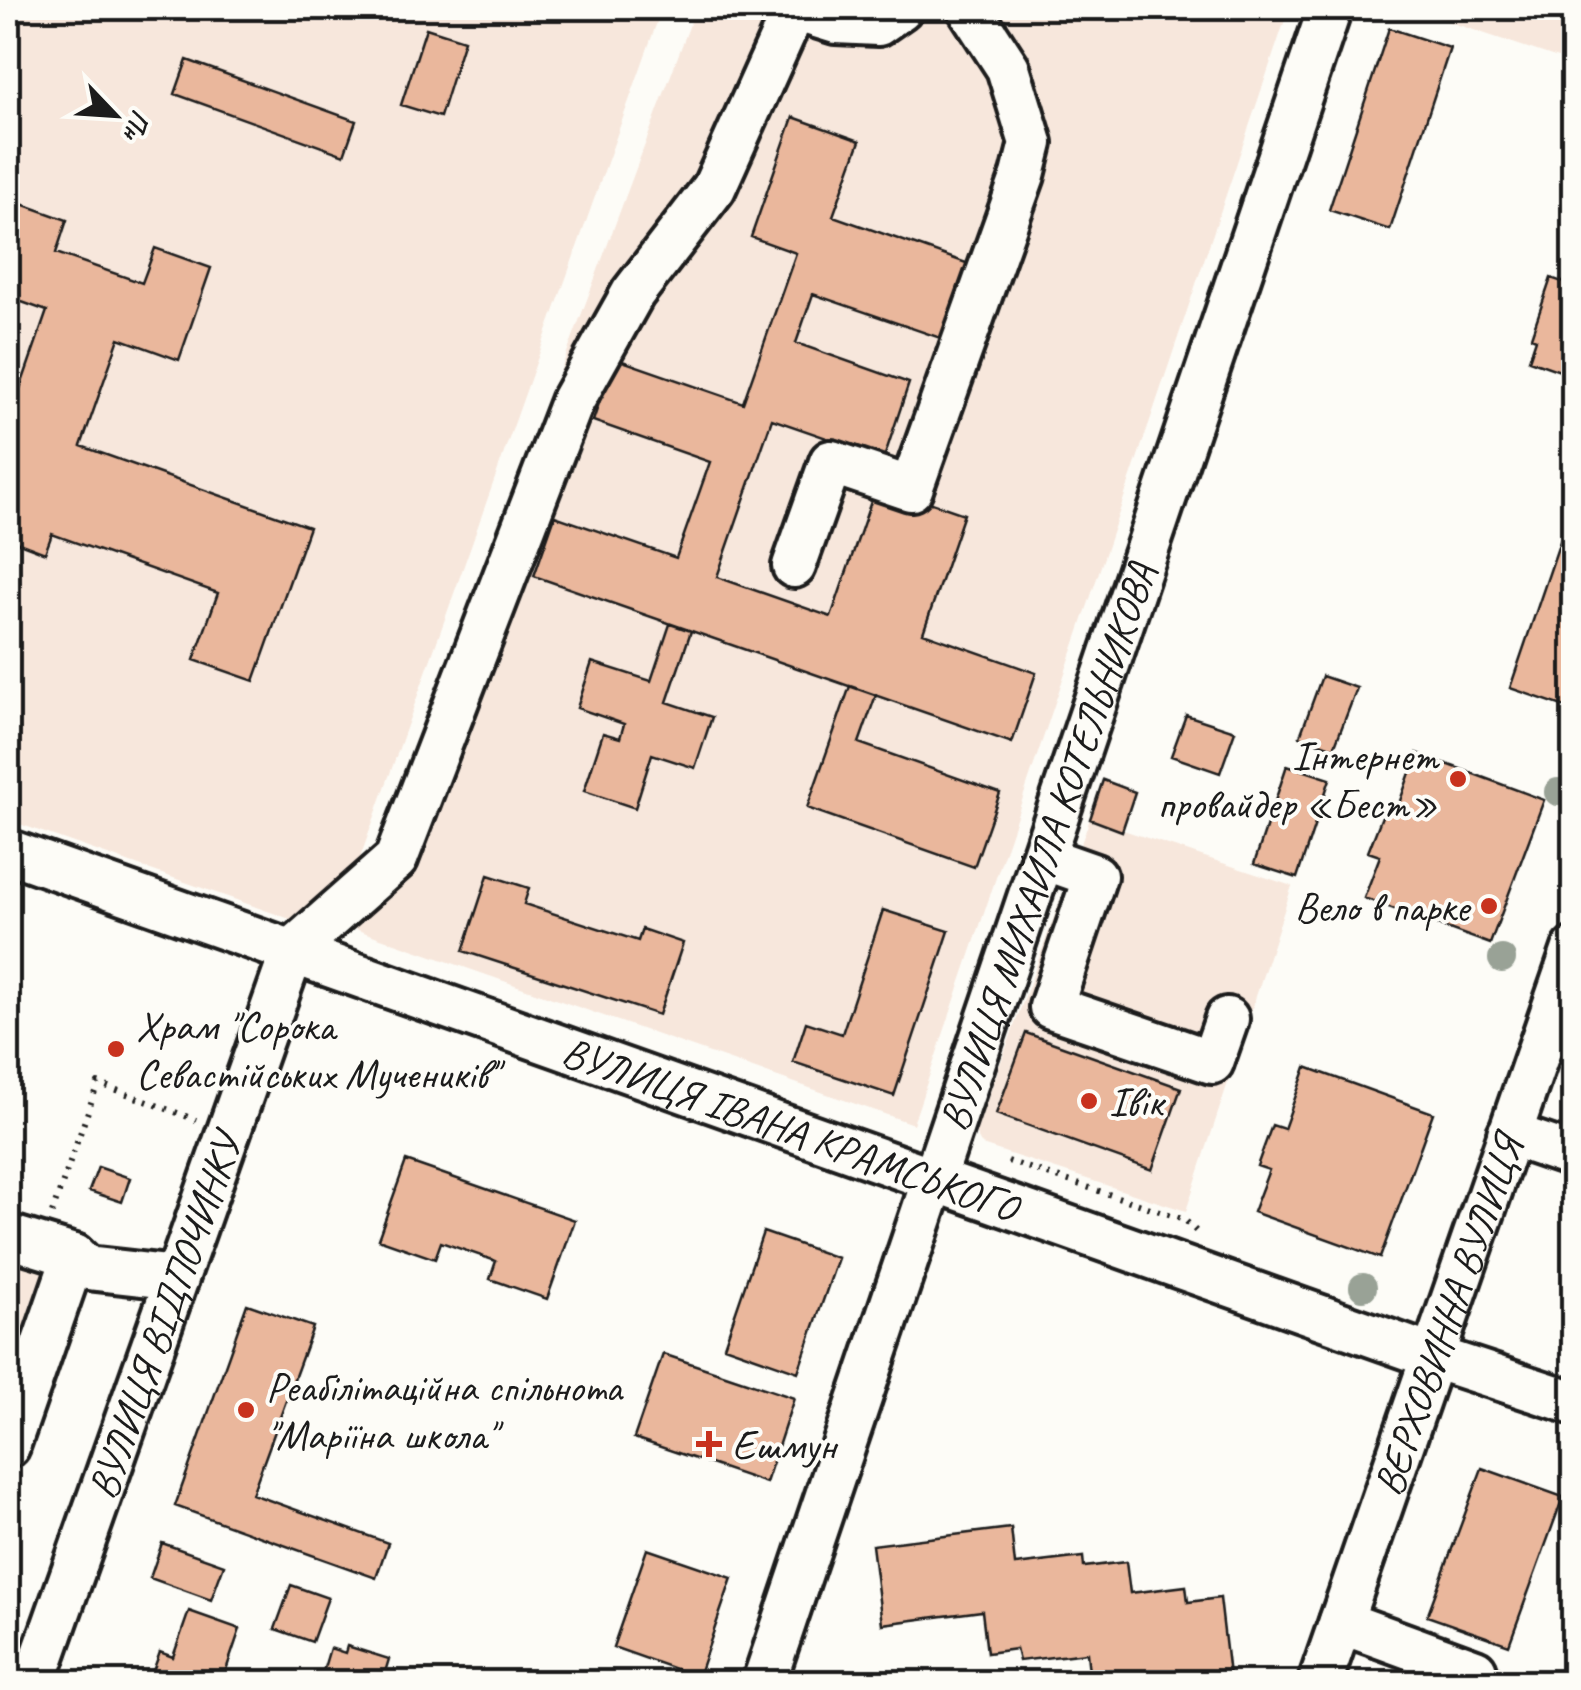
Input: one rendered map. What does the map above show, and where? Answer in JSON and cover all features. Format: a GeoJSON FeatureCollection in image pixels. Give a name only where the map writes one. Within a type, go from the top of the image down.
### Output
{"type":"FeatureCollection","features":[{"type":"Feature","properties":{"kind":"street"},"geometry":{"type":"LineString","coordinates":[[293,950],[396,860],[572,402],[633,293],[714,188],[795,8],[836,22],[878,24],[901,8]]}},
{"type":"Feature","properties":{"kind":"street"},"geometry":{"type":"LineString","coordinates":[[794,566],[831,462],[911,490],[1023,175],[1031,143],[1008,68],[969,8]]}},
{"type":"Feature","properties":{"kind":"street","name":"ВУЛИЦЯ МИХАЙЛА КОТЕЛЬНИКОВА"},"geometry":{"type":"LineString","coordinates":[[764,1682],[1330,8]]}},
{"type":"Feature","properties":{"kind":"street","name":"ВУЛИЦЯ ІВАНА КРАМСЬКОГО"},"geometry":{"type":"LineString","coordinates":[[8,851],[1431,1356],[1574,1403]]}},
{"type":"Feature","properties":{"kind":"street"},"geometry":{"type":"LineString","coordinates":[[1044,858],[1095,876],[1051,1008],[1212,1062],[1227,1019]]}},
{"type":"Feature","properties":{"kind":"street","name":"ВЕРХОВИННА ВУЛИЦЯ"},"geometry":{"type":"LineString","coordinates":[[1320,1682],[1574,949]]}},
{"type":"Feature","properties":{"kind":"street","name":"ВУЛИЦЯ ВІДПОЧИНКУ"},"geometry":{"type":"LineString","coordinates":[[34,1682],[293,950]]}},
{"type":"Feature","properties":{"kind":"street"},"geometry":{"type":"LineString","coordinates":[[1509,1134],[1574,1156]]}},
{"type":"Feature","properties":{"kind":"street"},"geometry":{"type":"LineString","coordinates":[[8,1446],[41,1246],[87,1268],[177,1278]]}},
{"type":"Feature","properties":{"kind":"street"},"geometry":{"type":"LineString","coordinates":[[1341,1622],[1476,1671]]}},
{"type":"Feature","properties":{"kind":"path"},"geometry":{"type":"LineString","coordinates":[[41,1246],[98,1083],[197,1121]]}},
{"type":"Feature","properties":{"kind":"shaded area"},"geometry":{"type":"Polygon","coordinates":[[[8,8],[662,8],[333,934],[8,820],[8,8]]]}},
{"type":"Feature","properties":{"kind":"shaded area"},"geometry":{"type":"Polygon","coordinates":[[[696,8],[1289,8],[913,1124],[352,928],[696,8]]]}},
{"type":"Feature","properties":{"kind":"shaded area"},"geometry":{"type":"Polygon","coordinates":[[[1407,8],[1573,8],[1573,63],[1407,8]]]}},
{"type":"Feature","properties":{"kind":"shaded area"},"geometry":{"type":"Polygon","coordinates":[[[1090,819],[1292,886],[1186,1211],[982,1145],[975,1133],[1090,819]]]}},
{"type":"Feature","properties":{"kind":"shaded area"},"geometry":{"type":"Polygon","coordinates":[[[8,1221],[96,1243],[8,1497],[8,1221]]]}},
{"type":"Feature","properties":{"kind":"building"},"geometry":{"type":"Polygon","coordinates":[[[426,28],[464,40],[440,117],[401,105],[426,28]]]}},
{"type":"Feature","properties":{"kind":"building"},"geometry":{"type":"Polygon","coordinates":[[[1389,28],[1450,48],[1390,230],[1329,210],[1389,28]]]}},
{"type":"Feature","properties":{"kind":"building"},"geometry":{"type":"Polygon","coordinates":[[[187,60],[356,121],[344,155],[175,94],[187,60]]]}},
{"type":"Feature","properties":{"kind":"building"},"geometry":{"type":"Polygon","coordinates":[[[793,117],[860,141],[833,216],[972,265],[946,340],[813,294],[796,343],[909,383],[884,458],[772,419],[717,577],[831,617],[877,484],[964,514],[923,633],[1036,673],[1012,743],[534,576],[555,516],[676,558],[710,462],[593,421],[614,358],[743,403],[796,253],[751,237],[793,117]]]}},
{"type":"Feature","properties":{"kind":"building"},"geometry":{"type":"Polygon","coordinates":[[[8,199],[67,220],[56,253],[142,283],[155,248],[211,268],[179,360],[119,338],[81,446],[309,527],[254,681],[194,660],[218,593],[52,534],[45,553],[8,539],[8,423],[47,311],[8,297],[8,199]]]}},
{"type":"Feature","properties":{"kind":"building"},"geometry":{"type":"Polygon","coordinates":[[[1574,268],[1574,376],[1529,360],[1536,339],[1531,337],[1551,278],[1568,284],[1574,268]]]}},
{"type":"Feature","properties":{"kind":"building"},"geometry":{"type":"Polygon","coordinates":[[[1571,509],[1574,510],[1574,710],[1510,688],[1571,509]]]}},
{"type":"Feature","properties":{"kind":"building"},"geometry":{"type":"Polygon","coordinates":[[[670,624],[691,631],[667,702],[712,717],[695,768],[652,754],[635,808],[584,791],[603,733],[620,738],[624,724],[577,708],[592,662],[651,681],[670,624]]]}},
{"type":"Feature","properties":{"kind":"building"},"geometry":{"type":"Polygon","coordinates":[[[1322,676],[1357,688],[1334,748],[1300,736],[1322,676]]]}},
{"type":"Feature","properties":{"kind":"building"},"geometry":{"type":"Polygon","coordinates":[[[850,686],[876,695],[859,743],[1000,793],[974,867],[807,808],[850,686]]]}},
{"type":"Feature","properties":{"kind":"building"},"geometry":{"type":"Polygon","coordinates":[[[1186,715],[1235,731],[1220,773],[1171,756],[1186,715]]]}},
{"type":"Feature","properties":{"kind":"building"},"geometry":{"type":"Polygon","coordinates":[[[1417,753],[1544,800],[1490,944],[1364,898],[1380,856],[1368,852],[1384,811],[1395,815],[1417,753]]]}},
{"type":"Feature","properties":{"kind":"building"},"geometry":{"type":"Polygon","coordinates":[[[1287,765],[1330,779],[1297,878],[1254,864],[1287,765]]]}},
{"type":"Feature","properties":{"kind":"building"},"geometry":{"type":"Polygon","coordinates":[[[1103,780],[1135,792],[1122,831],[1090,819],[1103,780]]]}},
{"type":"Feature","properties":{"kind":"building"},"geometry":{"type":"Polygon","coordinates":[[[488,875],[529,888],[524,904],[638,941],[642,929],[683,943],[659,1015],[463,951],[488,875]]]}},
{"type":"Feature","properties":{"kind":"building"},"geometry":{"type":"Polygon","coordinates":[[[883,910],[949,931],[894,1096],[793,1062],[806,1022],[842,1034],[883,910]]]}},
{"type":"Feature","properties":{"kind":"building"},"geometry":{"type":"Polygon","coordinates":[[[8,1026],[17,1029],[8,1060],[8,1026]]]}},
{"type":"Feature","properties":{"kind":"building","name":"Івік"},"geometry":{"type":"Polygon","coordinates":[[[1026,1033],[1181,1088],[1152,1170],[996,1114],[1026,1033]]]}},
{"type":"Feature","properties":{"kind":"building"},"geometry":{"type":"Polygon","coordinates":[[[1306,1067],[1433,1113],[1380,1258],[1253,1212],[1269,1170],[1257,1166],[1272,1125],[1284,1129],[1306,1067]]]}},
{"type":"Feature","properties":{"kind":"building"},"geometry":{"type":"Polygon","coordinates":[[[406,1161],[575,1220],[547,1299],[490,1279],[496,1261],[441,1242],[435,1259],[378,1239],[406,1161]]]}},
{"type":"Feature","properties":{"kind":"building"},"geometry":{"type":"Polygon","coordinates":[[[98,1167],[130,1178],[122,1202],[89,1191],[98,1167]]]}},
{"type":"Feature","properties":{"kind":"building"},"geometry":{"type":"Polygon","coordinates":[[[763,1232],[838,1258],[798,1372],[724,1346],[763,1232]]]}},
{"type":"Feature","properties":{"kind":"building","name":"Реабілітаційна спільнота \"Маріїна школа\""},"geometry":{"type":"Polygon","coordinates":[[[247,1304],[313,1327],[252,1494],[388,1543],[376,1578],[175,1506],[247,1304]]]}},
{"type":"Feature","properties":{"kind":"building"},"geometry":{"type":"Polygon","coordinates":[[[663,1354],[794,1398],[766,1483],[634,1438],[663,1354]]]}},
{"type":"Feature","properties":{"kind":"building"},"geometry":{"type":"Polygon","coordinates":[[[1482,1468],[1563,1497],[1509,1645],[1427,1616],[1482,1468]]]}},
{"type":"Feature","properties":{"kind":"building"},"geometry":{"type":"Polygon","coordinates":[[[1011,1528],[1015,1565],[1083,1557],[1084,1567],[1126,1562],[1130,1593],[1186,1586],[1188,1602],[1220,1598],[1229,1675],[1166,1682],[1090,1682],[1087,1653],[1019,1661],[1016,1649],[987,1653],[982,1611],[882,1624],[872,1545],[1011,1528]]]}},
{"type":"Feature","properties":{"kind":"building"},"geometry":{"type":"Polygon","coordinates":[[[162,1543],[224,1565],[211,1600],[150,1578],[162,1543]]]}},
{"type":"Feature","properties":{"kind":"building"},"geometry":{"type":"Polygon","coordinates":[[[647,1549],[732,1578],[698,1677],[613,1647],[647,1549]]]}},
{"type":"Feature","properties":{"kind":"building"},"geometry":{"type":"Polygon","coordinates":[[[291,1585],[328,1598],[312,1642],[275,1629],[291,1585]]]}},
{"type":"Feature","properties":{"kind":"building"},"geometry":{"type":"Polygon","coordinates":[[[189,1611],[240,1629],[222,1682],[149,1682],[160,1652],[173,1657],[189,1611]]]}},
{"type":"Feature","properties":{"kind":"building"},"geometry":{"type":"Polygon","coordinates":[[[347,1646],[389,1659],[382,1682],[336,1682],[321,1678],[330,1648],[345,1653],[347,1646]]]}},
{"type":"Feature","properties":{"kind":"place","name":"Інтернет провайдер «Бест»"},"geometry":{"type":"Point","coordinates":[1458,779]}},
{"type":"Feature","properties":{"kind":"place","name":"Вело в парке"},"geometry":{"type":"Point","coordinates":[1489,906]}},
{"type":"Feature","properties":{"kind":"place","name":"Храм \"Сорока Севастійських Мучеників\""},"geometry":{"type":"Point","coordinates":[116,1049]}},
{"type":"Feature","properties":{"kind":"place","name":"Івік"},"geometry":{"type":"Point","coordinates":[1089,1101]}},
{"type":"Feature","properties":{"kind":"place","name":"Реабілітаційна спільнота \"Маріїна школа\""},"geometry":{"type":"Point","coordinates":[246,1410]}},
{"type":"Feature","properties":{"kind":"place","name":"Ешмун"},"geometry":{"type":"Point","coordinates":[709,1444]}}]}
